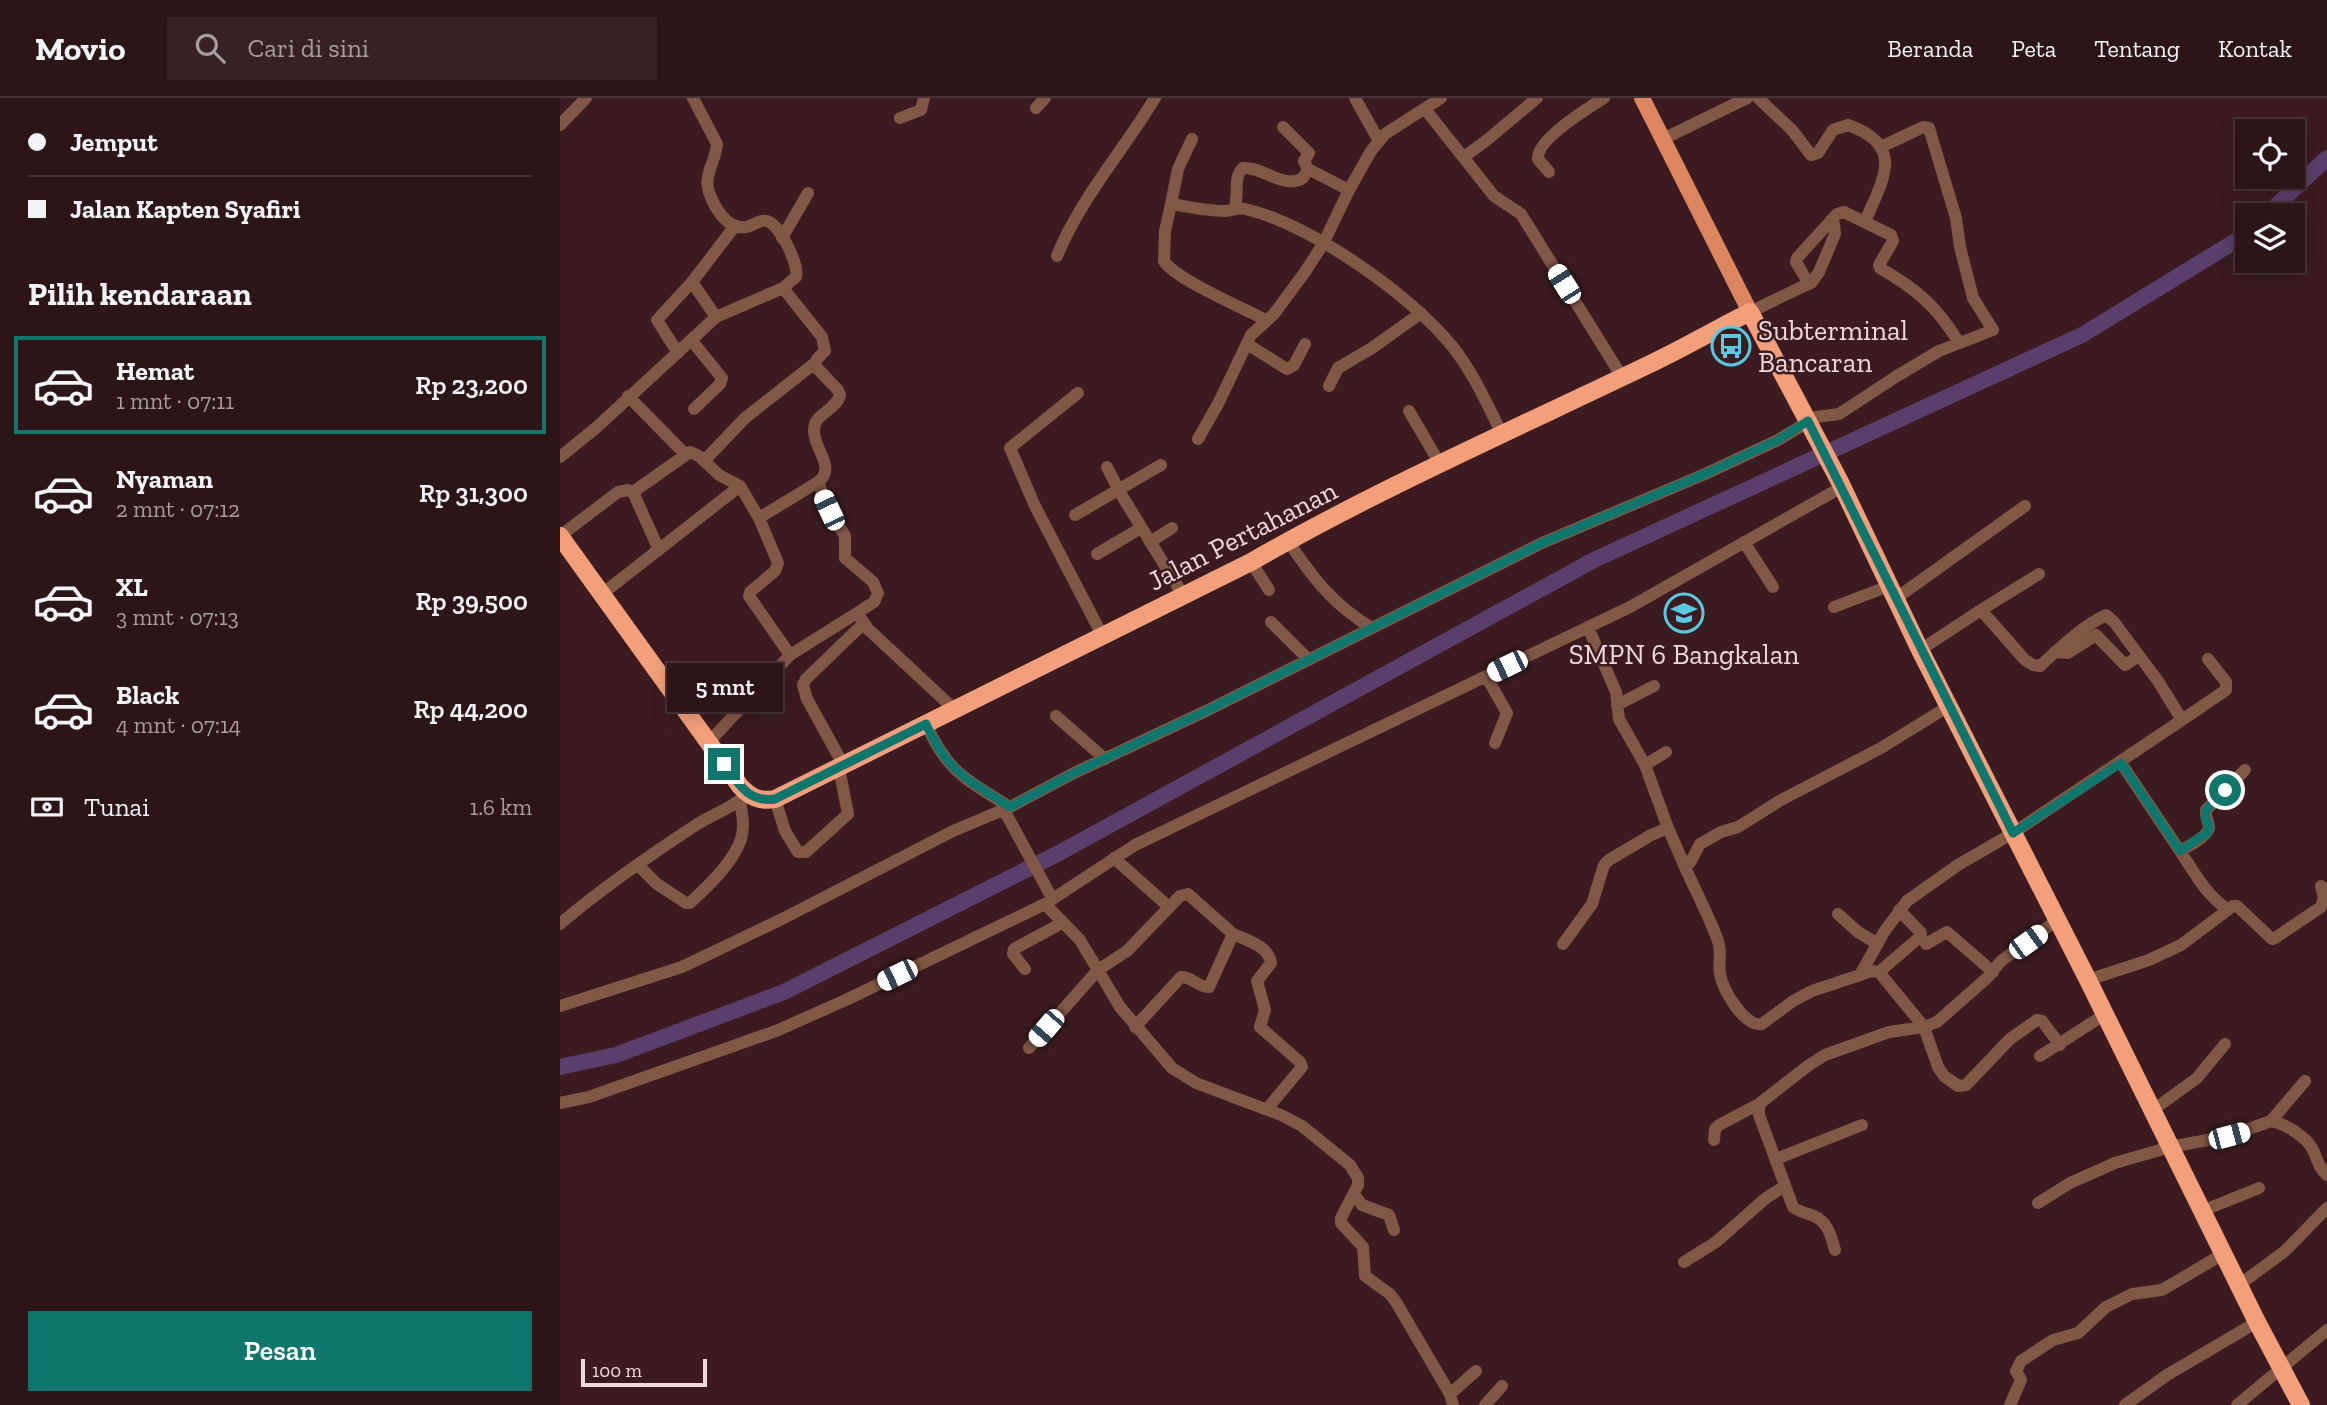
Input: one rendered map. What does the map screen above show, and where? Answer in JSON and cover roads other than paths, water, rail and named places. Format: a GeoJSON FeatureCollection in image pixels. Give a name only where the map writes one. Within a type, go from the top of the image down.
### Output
{"type":"FeatureCollection","features":[{"type":"Feature","properties":{"kind":"highway","name":"Jalan Pertahanan"},"geometry":{"type":"LineString","coordinates":[[755,798],[841,767],[1251,562],[1440,464],[1749,313]]}},
{"type":"Feature","properties":{"kind":"highway"},"geometry":{"type":"LineString","coordinates":[[1749,313],[1841,484],[1920,650],[2301,1405]]}},
{"type":"Feature","properties":{"kind":"highway"},"geometry":{"type":"LineString","coordinates":[[560,536],[709,742],[755,798]]}},
{"type":"Feature","properties":{"kind":"main road"},"geometry":{"type":"LineString","coordinates":[[1642,98],[1749,313]]}},
{"type":"Feature","properties":{"kind":"street"},"geometry":{"type":"LineString","coordinates":[[560,125],[586,98]]}},
{"type":"Feature","properties":{"kind":"street"},"geometry":{"type":"LineString","coordinates":[[560,457],[597,427],[716,317],[783,288],[796,277],[797,271],[782,237],[771,224],[766,221],[746,227],[735,226],[722,216],[709,192],[709,173],[717,144],[693,98]]}},
{"type":"Feature","properties":{"kind":"street"},"geometry":{"type":"LineString","coordinates":[[900,118],[921,110],[924,98]]}},
{"type":"Feature","properties":{"kind":"street"},"geometry":{"type":"LineString","coordinates":[[1057,256],[1085,203],[1155,98]]}},
{"type":"Feature","properties":{"kind":"street"},"geometry":{"type":"LineString","coordinates":[[1355,98],[1378,141]]}},
{"type":"Feature","properties":{"kind":"street"},"geometry":{"type":"LineString","coordinates":[[1464,156],[1488,140],[1537,98]]}},
{"type":"Feature","properties":{"kind":"street"},"geometry":{"type":"LineString","coordinates":[[1549,173],[1538,159],[1539,151],[1570,120],[1604,98]]}},
{"type":"Feature","properties":{"kind":"street"},"geometry":{"type":"LineString","coordinates":[[1662,139],[1747,98]]}},
{"type":"Feature","properties":{"kind":"street"},"geometry":{"type":"LineString","coordinates":[[1758,98],[1792,130],[1811,155],[1818,153],[1833,130],[1848,125],[1864,132],[1881,147],[1886,155],[1884,175],[1865,222]]}},
{"type":"Feature","properties":{"kind":"street"},"geometry":{"type":"LineString","coordinates":[[1198,439],[1253,332],[1275,314],[1323,244],[1349,190],[1378,141],[1438,99]]}},
{"type":"Feature","properties":{"kind":"street"},"geometry":{"type":"LineString","coordinates":[[1425,108],[1494,196],[1521,214],[1622,377]]}},
{"type":"Feature","properties":{"kind":"street"},"geometry":{"type":"LineString","coordinates":[[1283,127],[1309,151],[1304,161],[1308,169],[1349,190]]}},
{"type":"Feature","properties":{"kind":"street"},"geometry":{"type":"LineString","coordinates":[[560,1006],[682,967],[953,831],[1007,808],[1542,543],[1705,474],[1778,440],[1809,424],[1816,417],[1839,414],[1897,376],[1959,343],[1993,330],[1973,298],[1960,247],[1956,218],[1929,128],[1923,127],[1881,147]]}},
{"type":"Feature","properties":{"kind":"street"},"geometry":{"type":"LineString","coordinates":[[1192,139],[1178,169],[1165,232],[1164,261],[1189,280],[1266,320]]}},
{"type":"Feature","properties":{"kind":"street"},"geometry":{"type":"LineString","coordinates":[[1234,209],[1238,197],[1238,172],[1243,168],[1254,168],[1272,177],[1294,181],[1303,178],[1308,169]]}},
{"type":"Feature","properties":{"kind":"street"},"geometry":{"type":"LineString","coordinates":[[782,237],[808,193]]}},
{"type":"Feature","properties":{"kind":"street"},"geometry":{"type":"LineString","coordinates":[[1171,204],[1222,211],[1246,209],[1276,219],[1386,283],[1421,313],[1452,346],[1469,369],[1502,434]]}},
{"type":"Feature","properties":{"kind":"street"},"geometry":{"type":"LineString","coordinates":[[1809,284],[1796,261],[1797,258],[1840,212],[1893,238],[1880,268],[1917,292],[1942,317],[1959,343]]}},
{"type":"Feature","properties":{"kind":"street"},"geometry":{"type":"LineString","coordinates":[[1749,313],[1809,284],[1819,272],[1836,234],[1831,220]]}},
{"type":"Feature","properties":{"kind":"street"},"geometry":{"type":"LineString","coordinates":[[678,353],[657,320],[692,282],[735,226]]}},
{"type":"Feature","properties":{"kind":"street"},"geometry":{"type":"LineString","coordinates":[[692,282],[716,317]]}},
{"type":"Feature","properties":{"kind":"street"},"geometry":{"type":"LineString","coordinates":[[704,461],[745,418],[815,363],[825,351],[822,337],[783,288]]}},
{"type":"Feature","properties":{"kind":"street"},"geometry":{"type":"LineString","coordinates":[[1329,386],[1338,368],[1372,348],[1421,313]]}},
{"type":"Feature","properties":{"kind":"street"},"geometry":{"type":"LineString","coordinates":[[692,341],[722,381],[694,409]]}},
{"type":"Feature","properties":{"kind":"street"},"geometry":{"type":"LineString","coordinates":[[1247,344],[1287,369],[1294,365],[1305,344]]}},
{"type":"Feature","properties":{"kind":"street"},"geometry":{"type":"LineString","coordinates":[[759,518],[818,482],[826,474],[814,436],[815,423],[836,405],[840,396],[838,390],[817,370],[815,363]]}},
{"type":"Feature","properties":{"kind":"street"},"geometry":{"type":"LineString","coordinates":[[1078,393],[1010,448],[1035,506],[1102,635]]}},
{"type":"Feature","properties":{"kind":"street"},"geometry":{"type":"LineString","coordinates":[[628,396],[686,455]]}},
{"type":"Feature","properties":{"kind":"street"},"geometry":{"type":"LineString","coordinates":[[1409,411],[1440,464]]}},
{"type":"Feature","properties":{"kind":"street"},"geometry":{"type":"LineString","coordinates":[[633,492],[690,452],[695,453],[719,475],[740,486],[766,531],[778,563],[775,571],[750,592],[749,596],[790,655]]}},
{"type":"Feature","properties":{"kind":"street"},"geometry":{"type":"LineString","coordinates":[[1075,515],[1161,465]]}},
{"type":"Feature","properties":{"kind":"street"},"geometry":{"type":"LineString","coordinates":[[1107,467],[1183,595]]}},
{"type":"Feature","properties":{"kind":"street"},"geometry":{"type":"LineString","coordinates":[[755,798],[799,852],[806,852],[848,814],[841,767],[807,699],[803,685],[877,599],[877,588],[845,558],[845,536],[829,510],[818,482]]}},
{"type":"Feature","properties":{"kind":"street"},"geometry":{"type":"LineString","coordinates":[[560,1103],[589,1097],[776,1031],[848,999],[1048,897],[1135,845],[1630,607],[1841,484]]}},
{"type":"Feature","properties":{"kind":"street"},"geometry":{"type":"LineString","coordinates":[[602,594],[740,486]]}},
{"type":"Feature","properties":{"kind":"street"},"geometry":{"type":"LineString","coordinates":[[560,536],[618,492],[628,490],[633,492],[659,551]]}},
{"type":"Feature","properties":{"kind":"street"},"geometry":{"type":"LineString","coordinates":[[1834,607],[1892,593],[2025,506]]}},
{"type":"Feature","properties":{"kind":"street"},"geometry":{"type":"LineString","coordinates":[[1097,554],[1141,528]]}},
{"type":"Feature","properties":{"kind":"street"},"geometry":{"type":"LineString","coordinates":[[1150,542],[1172,528]]}},
{"type":"Feature","properties":{"kind":"street"},"geometry":{"type":"LineString","coordinates":[[1288,541],[1328,594],[1347,613],[1372,628]]}},
{"type":"Feature","properties":{"kind":"street"},"geometry":{"type":"LineString","coordinates":[[1744,542],[1773,587]]}},
{"type":"Feature","properties":{"kind":"street"},"geometry":{"type":"LineString","coordinates":[[1251,562],[1269,590]]}},
{"type":"Feature","properties":{"kind":"street"},"geometry":{"type":"LineString","coordinates":[[1920,650],[2039,573]]}},
{"type":"Feature","properties":{"kind":"street"},"geometry":{"type":"LineString","coordinates":[[1981,610],[2030,664],[2040,666],[2082,629],[2106,615],[2114,621],[2182,720]]}},
{"type":"Feature","properties":{"kind":"street"},"geometry":{"type":"LineString","coordinates":[[709,742],[790,655],[860,618]]}},
{"type":"Feature","properties":{"kind":"street"},"geometry":{"type":"LineString","coordinates":[[860,618],[954,709]]}},
{"type":"Feature","properties":{"kind":"street"},"geometry":{"type":"LineString","coordinates":[[1271,622],[1309,660]]}},
{"type":"Feature","properties":{"kind":"street"},"geometry":{"type":"LineString","coordinates":[[1588,627],[1616,692],[1619,719],[1645,765],[1668,828],[1720,944],[1720,975],[1726,990],[1750,1023],[1762,1024],[1793,1001],[1812,991],[1871,971],[1879,972],[1924,1027],[1938,1067],[1944,1076],[1962,1087],[2010,1039],[2037,1020],[2042,1021],[2060,1045]]}},
{"type":"Feature","properties":{"kind":"street"},"geometry":{"type":"LineString","coordinates":[[2055,652],[2068,653],[2096,635],[2122,663],[2128,664],[2139,656]]}},
{"type":"Feature","properties":{"kind":"street"},"geometry":{"type":"LineString","coordinates":[[1860,975],[1907,901],[1958,865],[2121,763],[2152,738],[2225,690],[2226,682],[2208,659]]}},
{"type":"Feature","properties":{"kind":"street"},"geometry":{"type":"LineString","coordinates":[[1486,676],[1507,713],[1495,743]]}},
{"type":"Feature","properties":{"kind":"street"},"geometry":{"type":"LineString","coordinates":[[1617,705],[1654,685]]}},
{"type":"Feature","properties":{"kind":"street"},"geometry":{"type":"LineString","coordinates":[[1685,867],[1700,844],[1721,832],[1738,827],[1781,800],[1881,748],[1949,706]]}},
{"type":"Feature","properties":{"kind":"street"},"geometry":{"type":"LineString","coordinates":[[1056,716],[1105,758]]}},
{"type":"Feature","properties":{"kind":"street"},"geometry":{"type":"LineString","coordinates":[[926,724],[936,746],[959,774],[1007,808],[1062,923],[1080,940],[1135,1027],[1172,1068],[1196,1083],[1268,1110],[1314,1134],[1350,1165],[1358,1178],[1341,1223],[1362,1243],[1364,1276],[1390,1294],[1396,1302],[1452,1399],[1476,1371]]}},
{"type":"Feature","properties":{"kind":"street"},"geometry":{"type":"LineString","coordinates":[[1645,765],[1666,752]]}},
{"type":"Feature","properties":{"kind":"street"},"geometry":{"type":"LineString","coordinates":[[2121,763],[2204,887],[2227,909]]}},
{"type":"Feature","properties":{"kind":"street"},"geometry":{"type":"LineString","coordinates":[[2180,851],[2207,833],[2209,827],[2206,810],[2245,770]]}},
{"type":"Feature","properties":{"kind":"street"},"geometry":{"type":"LineString","coordinates":[[560,924],[698,824],[755,798]]}},
{"type":"Feature","properties":{"kind":"street"},"geometry":{"type":"LineString","coordinates":[[638,865],[657,884],[690,903],[721,870],[736,849],[755,798]]}},
{"type":"Feature","properties":{"kind":"street"},"geometry":{"type":"LineString","coordinates":[[1563,944],[1592,904],[1604,865],[1651,835],[1668,828]]}},
{"type":"Feature","properties":{"kind":"street"},"geometry":{"type":"LineString","coordinates":[[1114,858],[1169,907]]}},
{"type":"Feature","properties":{"kind":"street"},"geometry":{"type":"LineString","coordinates":[[2088,979],[2149,960],[2181,945],[2227,909],[2237,906],[2273,939],[2322,907],[2322,886]]}},
{"type":"Feature","properties":{"kind":"street"},"geometry":{"type":"LineString","coordinates":[[1029,1048],[1098,970],[1127,951],[1180,896],[1188,894],[1233,934],[1261,947],[1269,954],[1271,963],[1257,981],[1265,1010],[1261,1027],[1300,1062],[1302,1067],[1268,1110]]}},
{"type":"Feature","properties":{"kind":"street"},"geometry":{"type":"LineString","coordinates":[[1879,972],[1922,936],[1899,910]]}},
{"type":"Feature","properties":{"kind":"street"},"geometry":{"type":"LineString","coordinates":[[1838,914],[1864,937],[1878,944]]}},
{"type":"Feature","properties":{"kind":"street"},"geometry":{"type":"LineString","coordinates":[[1714,1140],[1715,1129],[1719,1125],[1759,1104],[1825,1055],[1889,1032],[1924,1027],[1945,1016],[1993,972],[2001,961],[2056,921]]}},
{"type":"Feature","properties":{"kind":"street"},"geometry":{"type":"LineString","coordinates":[[1025,969],[1013,954],[1014,950],[1062,923]]}},
{"type":"Feature","properties":{"kind":"street"},"geometry":{"type":"LineString","coordinates":[[1926,944],[1947,932],[1993,972]]}},
{"type":"Feature","properties":{"kind":"street"},"geometry":{"type":"LineString","coordinates":[[1135,1027],[1181,976],[1186,976],[1204,988],[1209,987],[1233,934]]}},
{"type":"Feature","properties":{"kind":"street"},"geometry":{"type":"LineString","coordinates":[[2040,1056],[2104,1015]]}},
{"type":"Feature","properties":{"kind":"street"},"geometry":{"type":"LineString","coordinates":[[2153,1110],[2197,1078],[2225,1044]]}},
{"type":"Feature","properties":{"kind":"street"},"geometry":{"type":"LineString","coordinates":[[2038,1203],[2095,1170],[2170,1147],[2229,1136],[2271,1121],[2305,1081]]}},
{"type":"Feature","properties":{"kind":"street"},"geometry":{"type":"LineString","coordinates":[[1759,1104],[1759,1115],[1795,1209],[1820,1219],[1825,1224],[1835,1250]]}},
{"type":"Feature","properties":{"kind":"street"},"geometry":{"type":"LineString","coordinates":[[2271,1121],[2309,1143],[2319,1168],[2327,1175]]}},
{"type":"Feature","properties":{"kind":"street"},"geometry":{"type":"LineString","coordinates":[[1776,1159],[1861,1125]]}},
{"type":"Feature","properties":{"kind":"street"},"geometry":{"type":"LineString","coordinates":[[1684,1262],[1716,1242],[1766,1198],[1786,1186]]}},
{"type":"Feature","properties":{"kind":"street"},"geometry":{"type":"LineString","coordinates":[[2202,1211],[2259,1188]]}},
{"type":"Feature","properties":{"kind":"street"},"geometry":{"type":"LineString","coordinates":[[1354,1194],[1362,1206],[1389,1215],[1394,1230]]}},
{"type":"Feature","properties":{"kind":"street"},"geometry":{"type":"LineString","coordinates":[[2239,1284],[2285,1251],[2327,1208]]}},
{"type":"Feature","properties":{"kind":"street"},"geometry":{"type":"LineString","coordinates":[[2010,1405],[2021,1380],[2016,1371],[2018,1366],[2031,1354],[2053,1340],[2078,1333],[2106,1307],[2132,1294],[2162,1290],[2223,1254]]}},
{"type":"Feature","properties":{"kind":"street"},"geometry":{"type":"LineString","coordinates":[[2125,1405],[2167,1376],[2257,1322]]}},
{"type":"Feature","properties":{"kind":"street"},"geometry":{"type":"LineString","coordinates":[[2237,1405],[2327,1330]]}},
{"type":"Feature","properties":{"kind":"street"},"geometry":{"type":"LineString","coordinates":[[1485,1405],[1502,1386]]}},
{"type":"Feature","properties":{"kind":"waterway"},"geometry":{"type":"LineString","coordinates":[[2279,203],[2327,158]]}},
{"type":"Feature","properties":{"kind":"waterway"},"geometry":{"type":"LineString","coordinates":[[560,1067],[616,1055],[784,992],[1059,853],[1594,560],[2082,335],[2235,241]]}},
{"type":"Feature","properties":{"kind":"place","name":"Subterminal Bancaran"},"geometry":{"type":"Point","coordinates":[1731,346]}},
{"type":"Feature","properties":{"kind":"place","name":"SMPN 6 Bangkalan"},"geometry":{"type":"Point","coordinates":[1684,613]}}]}
